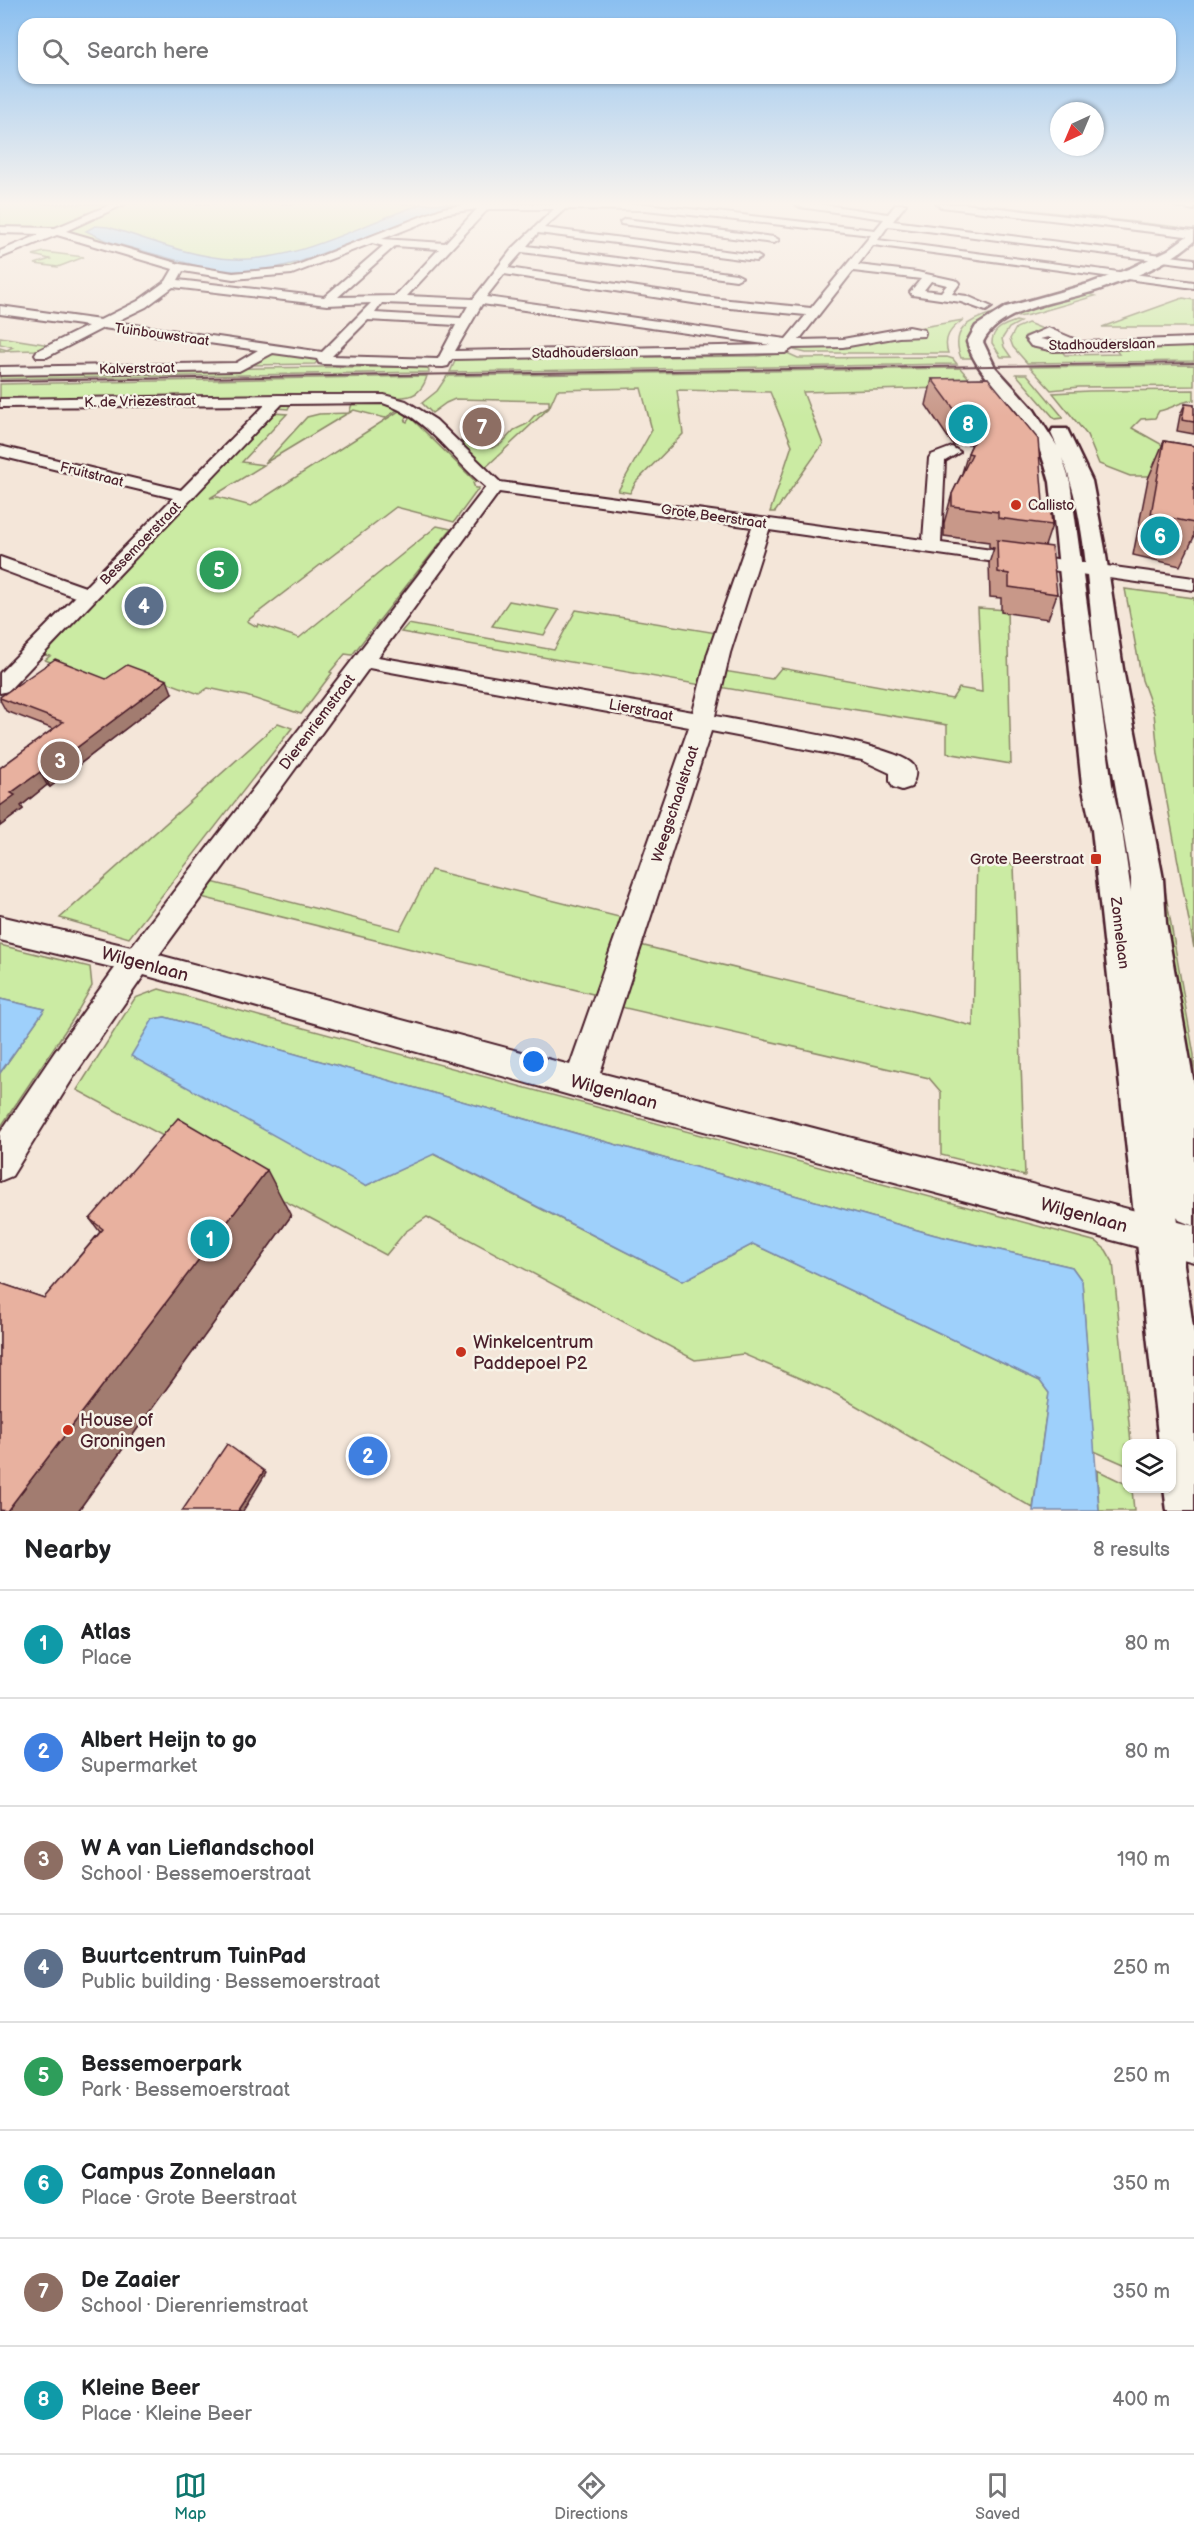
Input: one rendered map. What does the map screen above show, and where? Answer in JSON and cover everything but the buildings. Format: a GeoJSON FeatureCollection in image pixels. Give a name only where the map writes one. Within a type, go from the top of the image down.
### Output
{"type":"FeatureCollection","features":[{"type":"Feature","properties":{"kind":"street"},"geometry":{"type":"LineString","coordinates":[[42,354],[142,304],[171,283],[175,275]]}},
{"type":"Feature","properties":{"kind":"street"},"geometry":{"type":"LineString","coordinates":[[224,275],[251,275]]}},
{"type":"Feature","properties":{"kind":"street"},"geometry":{"type":"LineString","coordinates":[[242,291],[283,275]]}},
{"type":"Feature","properties":{"kind":"street"},"geometry":{"type":"LineString","coordinates":[[327,301],[357,275]]}},
{"type":"Feature","properties":{"kind":"street"},"geometry":{"type":"LineString","coordinates":[[398,299],[422,275]]}},
{"type":"Feature","properties":{"kind":"street"},"geometry":{"type":"LineString","coordinates":[[445,359],[479,301],[498,275]]}},
{"type":"Feature","properties":{"kind":"street"},"geometry":{"type":"LineString","coordinates":[[536,275],[724,289],[739,275]]}},
{"type":"Feature","properties":{"kind":"street"},"geometry":{"type":"LineString","coordinates":[[661,275],[814,312]]}},
{"type":"Feature","properties":{"kind":"street"},"geometry":{"type":"LineString","coordinates":[[790,344],[844,275]]}},
{"type":"Feature","properties":{"kind":"street"},"geometry":{"type":"LineString","coordinates":[[912,275],[954,283],[944,296],[963,299],[986,307]]}},
{"type":"Feature","properties":{"kind":"street"},"geometry":{"type":"LineString","coordinates":[[1116,275],[1194,285]]}},
{"type":"Feature","properties":{"kind":"street"},"geometry":{"type":"LineString","coordinates":[[1003,375],[978,352],[975,342],[977,333],[986,325],[1014,309],[1081,291],[1127,275]]}},
{"type":"Feature","properties":{"kind":"street"},"geometry":{"type":"LineString","coordinates":[[1003,375],[990,344],[989,336],[994,328],[1011,320],[1100,297],[1159,275]]}},
{"type":"Feature","properties":{"kind":"street"},"geometry":{"type":"LineString","coordinates":[[171,283],[327,301],[398,299],[479,301],[790,344],[843,343],[898,333]]}},
{"type":"Feature","properties":{"kind":"street"},"geometry":{"type":"LineString","coordinates":[[324,358],[381,300]]}},
{"type":"Feature","properties":{"kind":"street","name":"Tuinbouwstraat"},"geometry":{"type":"LineString","coordinates":[[0,310],[324,358],[445,359]]}},
{"type":"Feature","properties":{"kind":"street"},"geometry":{"type":"LineString","coordinates":[[367,316],[466,322]]}},
{"type":"Feature","properties":{"kind":"street","name":"Stadhouderslaan"},"geometry":{"type":"LineString","coordinates":[[1048,332],[1033,337],[1032,340],[1049,346],[1194,342]]}},
{"type":"Feature","properties":{"kind":"street","name":"Stadhouderslaan"},"geometry":{"type":"LineString","coordinates":[[445,359],[782,350],[790,344]]}},
{"type":"Feature","properties":{"kind":"street","name":"Kalverstraat"},"geometry":{"type":"LineString","coordinates":[[0,371],[239,367],[270,349]]}},
{"type":"Feature","properties":{"kind":"street","name":"Zonnelaan"},"geometry":{"type":"LineString","coordinates":[[1003,375],[1032,420],[1056,465],[1063,496],[1097,785],[1176,1239],[1193,1511]]}},
{"type":"Feature","properties":{"kind":"street","name":"Zonnelaan"},"geometry":{"type":"LineString","coordinates":[[1003,375],[1051,420],[1062,436],[1078,470],[1147,879],[1149,923],[1194,1205]]}},
{"type":"Feature","properties":{"kind":"street"},"geometry":{"type":"LineString","coordinates":[[279,399],[367,398],[401,402],[418,413],[495,486]]}},
{"type":"Feature","properties":{"kind":"street","name":"K. de Vriezestraat"},"geometry":{"type":"LineString","coordinates":[[0,404],[279,399]]}},
{"type":"Feature","properties":{"kind":"street","name":"Bessemoerstraat"},"geometry":{"type":"LineString","coordinates":[[0,686],[279,399]]}},
{"type":"Feature","properties":{"kind":"street","name":"Fruitstraat"},"geometry":{"type":"LineString","coordinates":[[0,451],[185,496]]}},
{"type":"Feature","properties":{"kind":"street"},"geometry":{"type":"LineString","coordinates":[[932,548],[945,455]]}},
{"type":"Feature","properties":{"kind":"street","name":"Grote Beerstraat"},"geometry":{"type":"LineString","coordinates":[[495,486],[1194,584]]}},
{"type":"Feature","properties":{"kind":"street","name":"Dierenriemstraat"},"geometry":{"type":"LineString","coordinates":[[0,1164],[65,1063],[137,961],[495,486]]}},
{"type":"Feature","properties":{"kind":"street","name":"Weegschaalstraat"},"geometry":{"type":"LineString","coordinates":[[580,1083],[632,937],[702,722],[719,653],[762,523]]}},
{"type":"Feature","properties":{"kind":"street"},"geometry":{"type":"LineString","coordinates":[[0,564],[88,595]]}},
{"type":"Feature","properties":{"kind":"street","name":"Lierstraat"},"geometry":{"type":"LineString","coordinates":[[364,661],[531,689],[868,753],[903,769],[902,781]]}},
{"type":"Feature","properties":{"kind":"street","name":"Wilgenlaan"},"geometry":{"type":"LineString","coordinates":[[0,928],[137,961],[580,1083],[1176,1239]]}},
{"type":"Feature","properties":{"kind":"green space"},"geometry":{"type":"Polygon","coordinates":[[[1083,292],[1095,296],[1029,315],[1018,317],[1009,314],[1083,292]]]}},
{"type":"Feature","properties":{"kind":"green space"},"geometry":{"type":"Polygon","coordinates":[[[1183,298],[1194,300],[1194,327],[1102,327],[1183,298]]]}},
{"type":"Feature","properties":{"kind":"green space"},"geometry":{"type":"Polygon","coordinates":[[[993,313],[999,315],[988,321],[978,358],[961,358],[958,340],[963,328],[976,319],[993,313]]]}},
{"type":"Feature","properties":{"kind":"green space"},"geometry":{"type":"Polygon","coordinates":[[[963,320],[954,327],[947,338],[948,353],[806,353],[794,350],[793,347],[869,343],[897,338],[888,336],[918,337],[926,332],[917,328],[963,320]]]}},
{"type":"Feature","properties":{"kind":"green space"},"geometry":{"type":"Polygon","coordinates":[[[1016,321],[1020,322],[1009,328],[1002,339],[1011,357],[1001,357],[992,343],[994,334],[1003,326],[1016,321]]]}},
{"type":"Feature","properties":{"kind":"green space"},"geometry":{"type":"Polygon","coordinates":[[[1028,323],[1043,329],[1025,336],[1026,342],[1043,349],[1060,349],[1065,355],[1119,354],[1114,348],[1191,347],[1194,349],[1194,361],[1027,363],[1013,347],[1010,339],[1016,328],[1028,323]]]}},
{"type":"Feature","properties":{"kind":"green space"},"geometry":{"type":"Polygon","coordinates":[[[0,337],[47,346],[37,350],[0,351],[0,348],[7,350],[13,347],[0,344],[0,337]]]}},
{"type":"Feature","properties":{"kind":"green space"},"geometry":{"type":"Polygon","coordinates":[[[274,351],[321,357],[315,364],[251,365],[274,351]]]}},
{"type":"Feature","properties":{"kind":"green space"},"geometry":{"type":"Polygon","coordinates":[[[787,353],[798,358],[947,357],[953,359],[957,364],[450,372],[456,359],[757,356],[787,353]]]}},
{"type":"Feature","properties":{"kind":"green space"},"geometry":{"type":"Polygon","coordinates":[[[1194,365],[1194,386],[1079,387],[1051,390],[1030,367],[1194,365]]]}},
{"type":"Feature","properties":{"kind":"green space"},"geometry":{"type":"Polygon","coordinates":[[[428,367],[429,372],[0,379],[0,372],[428,367]]]}},
{"type":"Feature","properties":{"kind":"green space"},"geometry":{"type":"Polygon","coordinates":[[[960,368],[977,387],[803,392],[823,444],[775,512],[770,512],[792,445],[770,392],[677,390],[683,434],[636,482],[630,493],[618,491],[652,430],[641,388],[557,390],[549,408],[485,468],[459,441],[492,448],[501,444],[514,430],[527,424],[534,416],[549,407],[549,401],[455,399],[432,413],[422,403],[437,391],[447,376],[960,368]]]}},
{"type":"Feature","properties":{"kind":"green space"},"geometry":{"type":"Polygon","coordinates":[[[1016,374],[1027,374],[1063,418],[1055,419],[1016,374]]]}},
{"type":"Feature","properties":{"kind":"green space"},"geometry":{"type":"Polygon","coordinates":[[[427,376],[418,391],[405,397],[372,394],[0,400],[0,384],[427,376]]]}},
{"type":"Feature","properties":{"kind":"green space"},"geometry":{"type":"Polygon","coordinates":[[[1194,390],[1194,400],[1159,411],[1155,418],[1141,419],[1132,428],[1168,448],[1152,476],[1130,476],[1099,464],[1087,435],[1053,393],[1089,391],[1194,390]]]}},
{"type":"Feature","properties":{"kind":"green space"},"geometry":{"type":"Polygon","coordinates":[[[375,402],[400,408],[385,418],[354,410],[349,413],[352,404],[290,405],[288,409],[277,408],[283,403],[375,402]]]}},
{"type":"Feature","properties":{"kind":"green space"},"geometry":{"type":"Polygon","coordinates":[[[402,409],[408,414],[405,421],[407,422],[410,417],[476,482],[473,483],[475,488],[479,488],[454,522],[396,507],[247,621],[257,627],[258,624],[299,638],[437,526],[451,529],[352,655],[345,654],[330,672],[332,673],[301,714],[246,696],[208,688],[199,694],[156,678],[107,683],[45,660],[50,656],[44,655],[131,562],[181,504],[185,506],[273,413],[287,414],[242,462],[264,465],[210,498],[218,497],[251,506],[402,409]]]}},
{"type":"Feature","properties":{"kind":"green space"},"geometry":{"type":"Polygon","coordinates":[[[348,413],[265,463],[307,417],[319,414],[348,413]]]}},
{"type":"Feature","properties":{"kind":"green space"},"geometry":{"type":"Polygon","coordinates":[[[1125,589],[1194,598],[1194,948],[1158,754],[1154,713],[1142,680],[1125,589]]]}},
{"type":"Feature","properties":{"kind":"green space"},"geometry":{"type":"Polygon","coordinates":[[[509,601],[559,610],[544,635],[492,626],[509,601]]]}},
{"type":"Feature","properties":{"kind":"green space"},"geometry":{"type":"Polygon","coordinates":[[[978,608],[1007,610],[1011,764],[947,753],[947,725],[719,687],[724,671],[772,679],[781,668],[952,699],[959,688],[982,692],[978,608]]]}},
{"type":"Feature","properties":{"kind":"green space"},"geometry":{"type":"Polygon","coordinates":[[[576,610],[717,633],[701,685],[401,632],[408,624],[554,650],[576,610]]]}},
{"type":"Feature","properties":{"kind":"green space"},"geometry":{"type":"Polygon","coordinates":[[[278,723],[292,728],[129,938],[60,918],[278,723]]]}},
{"type":"Feature","properties":{"kind":"green space"},"geometry":{"type":"Polygon","coordinates":[[[1139,797],[1149,799],[1194,1055],[1194,1125],[1139,797]]]}},
{"type":"Feature","properties":{"kind":"green space"},"geometry":{"type":"Polygon","coordinates":[[[977,858],[1014,865],[1025,1176],[941,1155],[941,1092],[929,1078],[621,1007],[640,945],[973,1026],[977,858]]]}},
{"type":"Feature","properties":{"kind":"green space"},"geometry":{"type":"Polygon","coordinates":[[[431,870],[623,918],[597,995],[197,896],[208,881],[400,930],[431,870]]]}},
{"type":"Feature","properties":{"kind":"green space"},"geometry":{"type":"Polygon","coordinates":[[[0,945],[90,967],[92,986],[73,1019],[0,1128],[0,1073],[45,1009],[0,999],[0,945]]]}},
{"type":"Feature","properties":{"kind":"green space"},"geometry":{"type":"Polygon","coordinates":[[[159,989],[1097,1242],[1106,1250],[1113,1262],[1131,1439],[1122,1439],[1122,1463],[1094,1451],[1082,1281],[1072,1267],[935,1235],[165,1017],[153,1019],[365,1186],[433,1154],[683,1281],[753,1244],[1040,1381],[1049,1393],[1033,1508],[836,1394],[743,1354],[695,1360],[427,1217],[405,1232],[386,1255],[77,1090],[135,998],[159,989]]]}},
{"type":"Feature","properties":{"kind":"green space"},"geometry":{"type":"Polygon","coordinates":[[[1097,1470],[1122,1482],[1122,1493],[1132,1493],[1134,1511],[1099,1511],[1097,1470]]]}},
{"type":"Feature","properties":{"kind":"water"},"geometry":{"type":"Polygon","coordinates":[[[0,999],[45,1009],[0,1073],[0,999]]]}},
{"type":"Feature","properties":{"kind":"water"},"geometry":{"type":"Polygon","coordinates":[[[165,1017],[935,1235],[1072,1267],[1082,1281],[1099,1511],[1033,1511],[1049,1393],[1040,1381],[753,1244],[683,1281],[434,1154],[365,1186],[131,1056],[153,1019],[165,1017]]]}},
{"type":"Feature","properties":{"kind":"railway"},"geometry":{"type":"LineString","coordinates":[[0,381],[1194,363]]}},
{"type":"Feature","properties":{"kind":"place","name":"Kleine Beer"},"geometry":{"type":"Point","coordinates":[968,424]}},
{"type":"Feature","properties":{"kind":"place","name":"De Zaaier"},"geometry":{"type":"Point","coordinates":[482,427]}},
{"type":"Feature","properties":{"kind":"place","name":"Callisto"},"geometry":{"type":"Point","coordinates":[1016,505]}},
{"type":"Feature","properties":{"kind":"place","name":"Campus Zonnelaan"},"geometry":{"type":"Point","coordinates":[1160,536]}},
{"type":"Feature","properties":{"kind":"place","name":"Bessemoerpark"},"geometry":{"type":"Point","coordinates":[219,570]}},
{"type":"Feature","properties":{"kind":"place","name":"Buurtcentrum TuinPad"},"geometry":{"type":"Point","coordinates":[144,606]}},
{"type":"Feature","properties":{"kind":"place","name":"W A van Lieflandschool"},"geometry":{"type":"Point","coordinates":[60,761]}},
{"type":"Feature","properties":{"kind":"place","name":"Grote Beerstraat"},"geometry":{"type":"Point","coordinates":[1096,859]}},
{"type":"Feature","properties":{"kind":"place","name":"Atlas"},"geometry":{"type":"Point","coordinates":[210,1239]}},
{"type":"Feature","properties":{"kind":"place","name":"Winkelcentrum Paddepoel P2"},"geometry":{"type":"Point","coordinates":[461,1352]}},
{"type":"Feature","properties":{"kind":"place","name":"House of Groningen"},"geometry":{"type":"Point","coordinates":[68,1430]}},
{"type":"Feature","properties":{"kind":"place","name":"Albert Heijn to go"},"geometry":{"type":"Point","coordinates":[368,1456]}}]}
